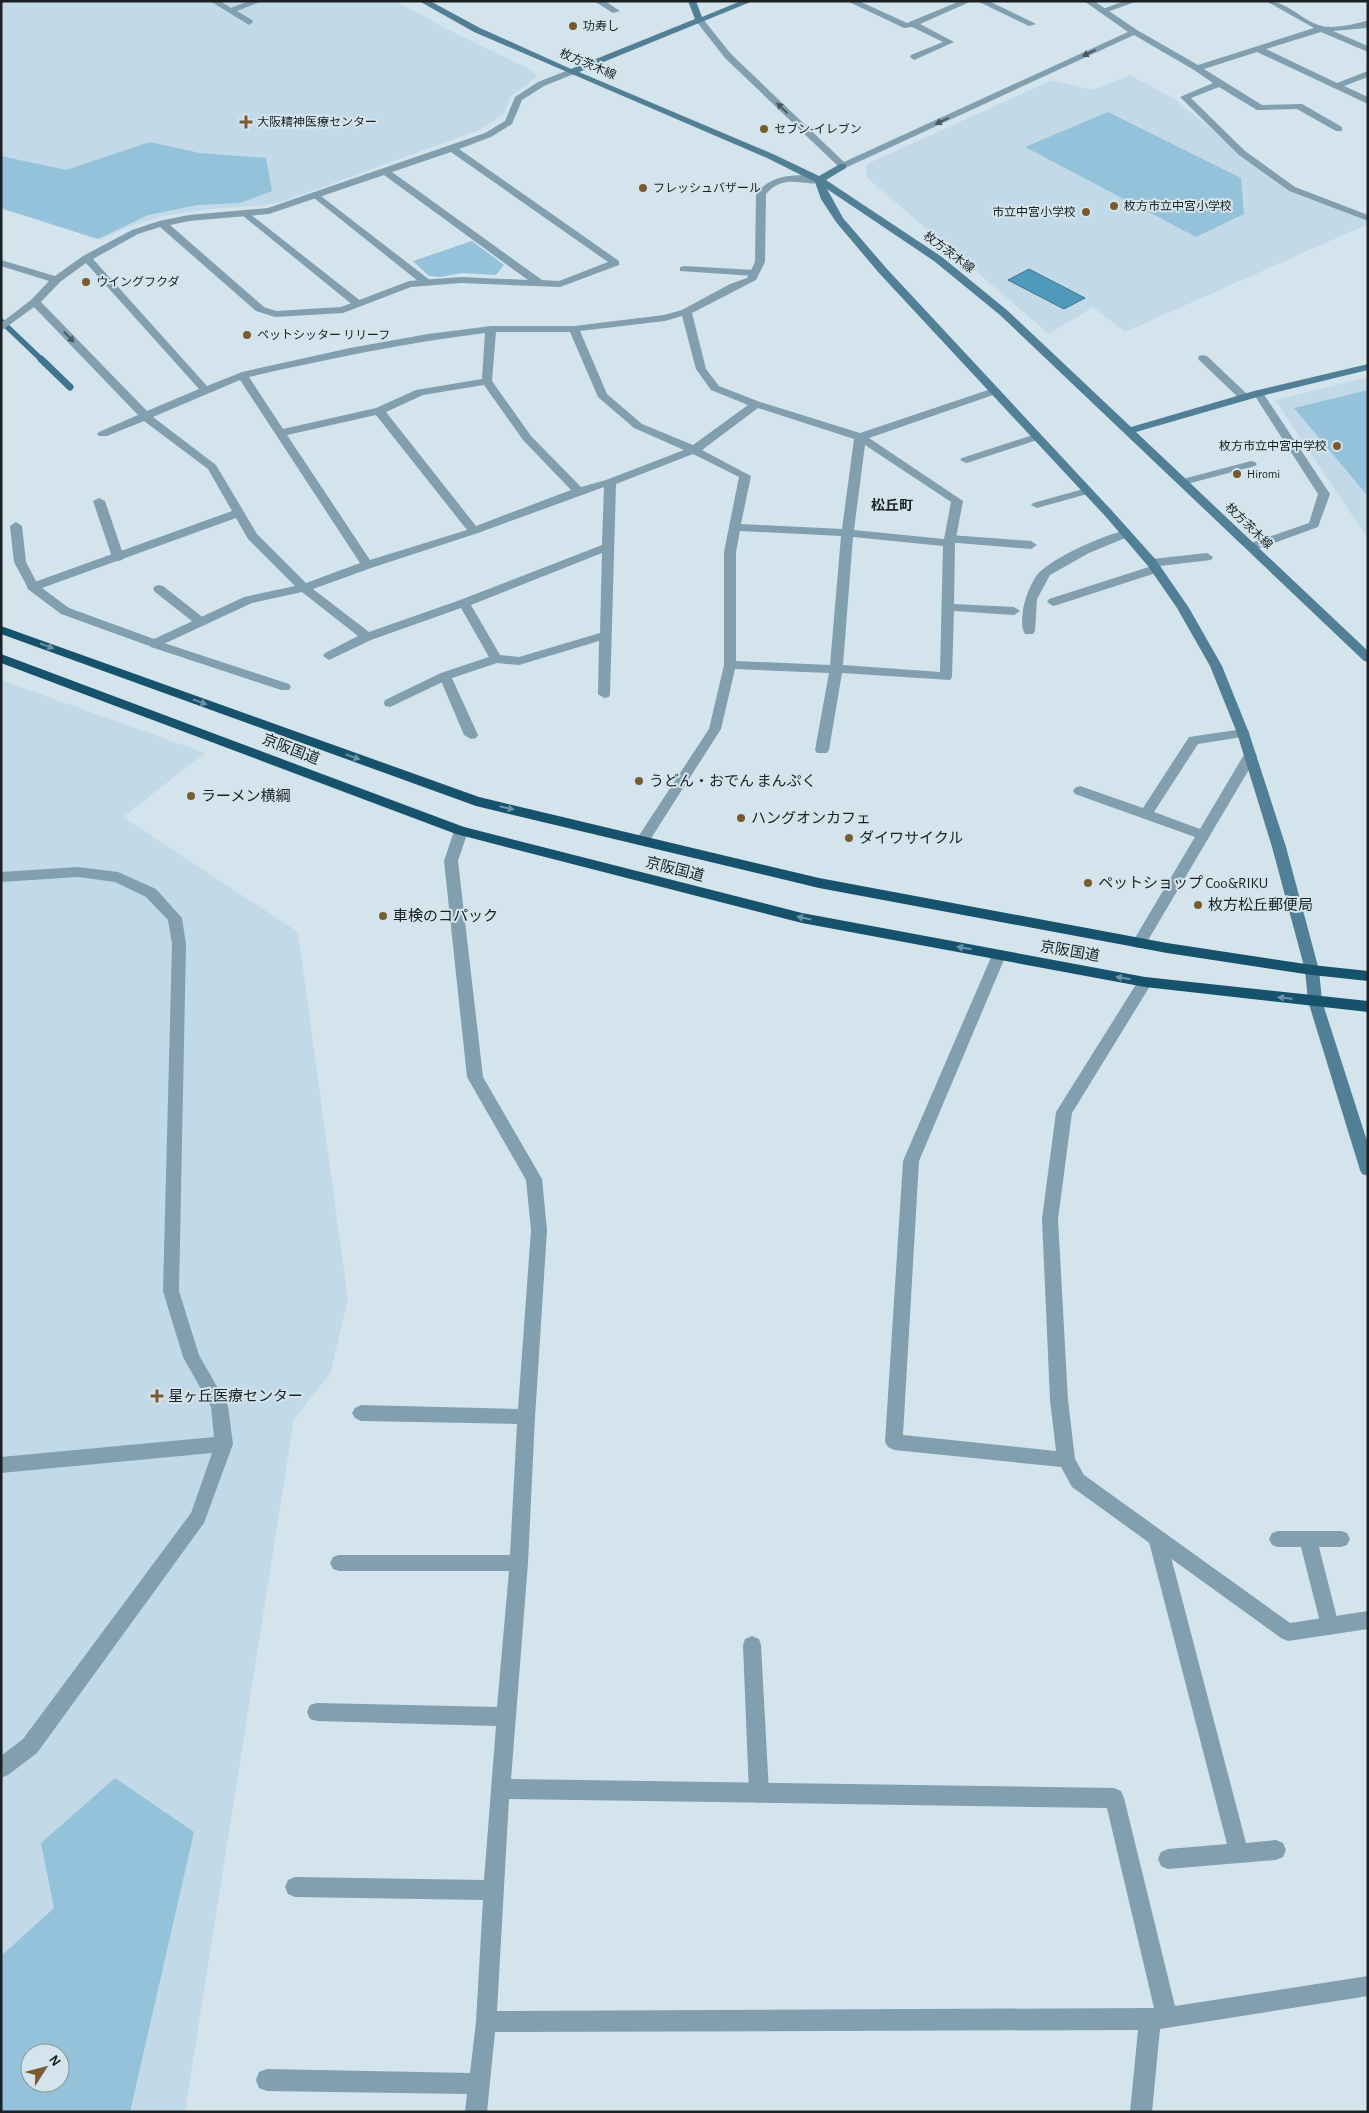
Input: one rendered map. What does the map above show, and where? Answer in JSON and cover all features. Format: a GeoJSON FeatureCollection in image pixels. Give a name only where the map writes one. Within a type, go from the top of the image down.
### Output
{"type":"FeatureCollection","features":[{"type":"Feature","properties":{"kind":"highway","name":"京阪国道"},"geometry":{"type":"LineString","coordinates":[[1,630],[476,801],[819,883],[1139,943],[1312,970],[1368,976]]}},
{"type":"Feature","properties":{"kind":"highway","name":"京阪国道"},"geometry":{"type":"LineString","coordinates":[[1,658],[461,831],[802,918],[1145,982],[1368,1008]]}},
{"type":"Feature","properties":{"kind":"street"},"geometry":{"type":"LineString","coordinates":[[214,1],[249,22]]}},
{"type":"Feature","properties":{"kind":"street"},"geometry":{"type":"LineString","coordinates":[[230,11],[258,1]]}},
{"type":"Feature","properties":{"kind":"street","name":"枚方茨木線"},"geometry":{"type":"LineString","coordinates":[[423,1],[477,30],[571,72],[704,126],[819,180],[938,259],[1004,313],[1368,658]]}},
{"type":"Feature","properties":{"kind":"street"},"geometry":{"type":"LineString","coordinates":[[598,1],[616,11]]}},
{"type":"Feature","properties":{"kind":"street"},"geometry":{"type":"LineString","coordinates":[[692,1],[700,21],[728,56],[843,166]]}},
{"type":"Feature","properties":{"kind":"street"},"geometry":{"type":"LineString","coordinates":[[1,328],[35,302],[56,280],[87,258],[135,232],[162,223],[189,218],[270,211],[488,135],[509,122],[518,99],[541,84],[749,1]]}},
{"type":"Feature","properties":{"kind":"street"},"geometry":{"type":"LineString","coordinates":[[851,1],[907,26],[968,1]]}},
{"type":"Feature","properties":{"kind":"street"},"geometry":{"type":"LineString","coordinates":[[981,1],[1032,24]]}},
{"type":"Feature","properties":{"kind":"street"},"geometry":{"type":"LineString","coordinates":[[1088,1],[1134,32],[1260,108],[1299,106],[1339,129]]}},
{"type":"Feature","properties":{"kind":"street"},"geometry":{"type":"LineString","coordinates":[[1104,10],[1134,1]]}},
{"type":"Feature","properties":{"kind":"street"},"geometry":{"type":"LineString","coordinates":[[1270,1],[1321,29],[1368,49]]}},
{"type":"Feature","properties":{"kind":"street"},"geometry":{"type":"LineString","coordinates":[[1196,68],[1321,29],[1364,26],[1368,23]]}},
{"type":"Feature","properties":{"kind":"street"},"geometry":{"type":"LineString","coordinates":[[913,24],[950,42],[914,57]]}},
{"type":"Feature","properties":{"kind":"street"},"geometry":{"type":"LineString","coordinates":[[103,434],[242,375],[360,350],[428,337],[492,329],[574,329],[665,318],[686,312],[734,286],[751,280],[760,262],[761,194],[776,180],[797,178],[819,180],[843,166],[1134,32]]}},
{"type":"Feature","properties":{"kind":"street"},"geometry":{"type":"LineString","coordinates":[[1258,49],[1368,101]]}},
{"type":"Feature","properties":{"kind":"street"},"geometry":{"type":"LineString","coordinates":[[1337,86],[1368,74]]}},
{"type":"Feature","properties":{"kind":"street"},"geometry":{"type":"LineString","coordinates":[[1220,84],[1185,97],[1242,153],[1292,188],[1368,218]]}},
{"type":"Feature","properties":{"kind":"street"},"geometry":{"type":"LineString","coordinates":[[162,223],[260,309],[275,314],[343,310],[408,284],[461,280],[560,284],[615,262],[452,148]]}},
{"type":"Feature","properties":{"kind":"street"},"geometry":{"type":"LineString","coordinates":[[386,172],[539,283]]}},
{"type":"Feature","properties":{"kind":"street"},"geometry":{"type":"LineString","coordinates":[[819,180],[826,199],[839,220],[883,271],[1154,566],[1183,608],[1216,666],[1243,733],[1279,847],[1312,970],[1316,1001],[1368,1170]]}},
{"type":"Feature","properties":{"kind":"street"},"geometry":{"type":"LineString","coordinates":[[317,196],[427,283]]}},
{"type":"Feature","properties":{"kind":"street"},"geometry":{"type":"LineString","coordinates":[[245,213],[358,304]]}},
{"type":"Feature","properties":{"kind":"street"},"geometry":{"type":"LineString","coordinates":[[87,258],[205,390]]}},
{"type":"Feature","properties":{"kind":"street"},"geometry":{"type":"LineString","coordinates":[[1,263],[56,280]]}},
{"type":"Feature","properties":{"kind":"street"},"geometry":{"type":"LineString","coordinates":[[684,269],[754,273]]}},
{"type":"Feature","properties":{"kind":"street"},"geometry":{"type":"LineString","coordinates":[[35,302],[146,417],[212,467],[252,536],[304,588],[367,637]]}},
{"type":"Feature","properties":{"kind":"street"},"geometry":{"type":"LineString","coordinates":[[686,312],[700,369],[715,388],[756,404],[860,437],[957,501],[949,541],[946,678],[836,669],[730,665]]}},
{"type":"Feature","properties":{"kind":"street"},"geometry":{"type":"LineString","coordinates":[[492,329],[487,381],[527,438],[579,491]]}},
{"type":"Feature","properties":{"kind":"street"},"geometry":{"type":"LineString","coordinates":[[574,329],[602,395],[638,426],[694,450],[745,476],[730,552],[730,665],[715,729],[643,840]]}},
{"type":"Feature","properties":{"kind":"street"},"geometry":{"type":"LineString","coordinates":[[1204,358],[1244,397]]}},
{"type":"Feature","properties":{"kind":"street"},"geometry":{"type":"LineString","coordinates":[[1129,431],[1258,393],[1368,367]]}},
{"type":"Feature","properties":{"kind":"street"},"geometry":{"type":"LineString","coordinates":[[242,375],[367,565]]}},
{"type":"Feature","properties":{"kind":"street"},"geometry":{"type":"LineString","coordinates":[[280,433],[379,411],[420,392],[487,381]]}},
{"type":"Feature","properties":{"kind":"street"},"geometry":{"type":"LineString","coordinates":[[860,437],[995,391]]}},
{"type":"Feature","properties":{"kind":"street"},"geometry":{"type":"LineString","coordinates":[[1252,548],[1314,525],[1324,494],[1258,393]]}},
{"type":"Feature","properties":{"kind":"street"},"geometry":{"type":"LineString","coordinates":[[155,644],[248,600],[304,588],[367,565],[474,531],[694,450],[756,404]]}},
{"type":"Feature","properties":{"kind":"street"},"geometry":{"type":"LineString","coordinates":[[379,411],[474,531]]}},
{"type":"Feature","properties":{"kind":"street"},"geometry":{"type":"LineString","coordinates":[[822,750],[836,669],[847,533],[860,437]]}},
{"type":"Feature","properties":{"kind":"street"},"geometry":{"type":"LineString","coordinates":[[966,460],[1036,437]]}},
{"type":"Feature","properties":{"kind":"street"},"geometry":{"type":"LineString","coordinates":[[1183,482],[1250,464]]}},
{"type":"Feature","properties":{"kind":"street"},"geometry":{"type":"LineString","coordinates":[[604,694],[610,482]]}},
{"type":"Feature","properties":{"kind":"street"},"geometry":{"type":"LineString","coordinates":[[1037,505],[1087,491]]}},
{"type":"Feature","properties":{"kind":"street"},"geometry":{"type":"LineString","coordinates":[[99,501],[118,557]]}},
{"type":"Feature","properties":{"kind":"street"},"geometry":{"type":"LineString","coordinates":[[33,587],[238,513]]}},
{"type":"Feature","properties":{"kind":"street"},"geometry":{"type":"LineString","coordinates":[[16,526],[20,562],[33,587],[65,611],[155,644],[285,687]]}},
{"type":"Feature","properties":{"kind":"street"},"geometry":{"type":"LineString","coordinates":[[735,528],[1031,545]]}},
{"type":"Feature","properties":{"kind":"street"},"geometry":{"type":"LineString","coordinates":[[1029,631],[1029,612],[1032,599],[1045,573],[1085,550],[1126,534]]}},
{"type":"Feature","properties":{"kind":"street"},"geometry":{"type":"LineString","coordinates":[[330,656],[367,637],[607,547]]}},
{"type":"Feature","properties":{"kind":"street"},"geometry":{"type":"LineString","coordinates":[[1053,602],[1154,566],[1207,557]]}},
{"type":"Feature","properties":{"kind":"street"},"geometry":{"type":"LineString","coordinates":[[159,589],[201,622]]}},
{"type":"Feature","properties":{"kind":"street"},"geometry":{"type":"LineString","coordinates":[[464,602],[496,659]]}},
{"type":"Feature","properties":{"kind":"street"},"geometry":{"type":"LineString","coordinates":[[948,607],[1014,611]]}},
{"type":"Feature","properties":{"kind":"street"},"geometry":{"type":"LineString","coordinates":[[390,703],[445,676],[496,659],[519,661],[606,635]]}},
{"type":"Feature","properties":{"kind":"street"},"geometry":{"type":"LineString","coordinates":[[445,676],[471,735]]}},
{"type":"Feature","properties":{"kind":"street"},"geometry":{"type":"LineString","coordinates":[[1146,814],[1194,740],[1243,733]]}},
{"type":"Feature","properties":{"kind":"street"},"geometry":{"type":"LineString","coordinates":[[1139,943],[1250,756]]}},
{"type":"Feature","properties":{"kind":"street"},"geometry":{"type":"LineString","coordinates":[[1080,791],[1203,835]]}},
{"type":"Feature","properties":{"kind":"street"},"geometry":{"type":"LineString","coordinates":[[461,831],[451,861],[475,1077],[534,1179],[539,1230],[526,1417],[519,1563],[500,1789],[486,2022],[476,2112]]}},
{"type":"Feature","properties":{"kind":"street"},"geometry":{"type":"LineString","coordinates":[[1,877],[78,872],[118,877],[152,893],[175,918],[179,944],[171,1291],[190,1357],[219,1406],[224,1444],[198,1517],[30,1746],[1,1768]]}},
{"type":"Feature","properties":{"kind":"street"},"geometry":{"type":"LineString","coordinates":[[998,954],[911,1161],[894,1442],[1066,1460]]}},
{"type":"Feature","properties":{"kind":"street"},"geometry":{"type":"LineString","coordinates":[[1145,982],[1064,1112],[1050,1218],[1059,1400],[1066,1460],[1078,1481],[1288,1632],[1368,1620]]}},
{"type":"Feature","properties":{"kind":"street"},"geometry":{"type":"LineString","coordinates":[[361,1413],[526,1417]]}},
{"type":"Feature","properties":{"kind":"street"},"geometry":{"type":"LineString","coordinates":[[1,1465],[224,1444]]}},
{"type":"Feature","properties":{"kind":"street"},"geometry":{"type":"LineString","coordinates":[[1157,1538],[1239,1854]]}},
{"type":"Feature","properties":{"kind":"street"},"geometry":{"type":"LineString","coordinates":[[1278,1539],[1341,1539]]}},
{"type":"Feature","properties":{"kind":"street"},"geometry":{"type":"LineString","coordinates":[[1308,1539],[1330,1626]]}},
{"type":"Feature","properties":{"kind":"street"},"geometry":{"type":"LineString","coordinates":[[339,1563],[519,1563]]}},
{"type":"Feature","properties":{"kind":"street"},"geometry":{"type":"LineString","coordinates":[[752,1645],[760,1793]]}},
{"type":"Feature","properties":{"kind":"street"},"geometry":{"type":"LineString","coordinates":[[317,1712],[506,1717]]}},
{"type":"Feature","properties":{"kind":"street"},"geometry":{"type":"LineString","coordinates":[[500,1789],[1114,1798],[1159,2018],[1141,2112]]}},
{"type":"Feature","properties":{"kind":"street"},"geometry":{"type":"LineString","coordinates":[[1168,1859],[1276,1850]]}},
{"type":"Feature","properties":{"kind":"street"},"geometry":{"type":"LineString","coordinates":[[295,1887],[494,1890]]}},
{"type":"Feature","properties":{"kind":"street"},"geometry":{"type":"LineString","coordinates":[[486,2022],[1159,2018],[1368,1986]]}},
{"type":"Feature","properties":{"kind":"street"},"geometry":{"type":"LineString","coordinates":[[268,2080],[479,2084]]}},
{"type":"Feature","properties":{"kind":"shaded area","name":"大阪精神医療センター"},"geometry":{"type":"Polygon","coordinates":[[[1,1],[395,1],[533,71],[537,77],[510,97],[504,114],[479,130],[282,202],[258,206],[209,209],[163,216],[128,227],[101,240],[1,209],[1,1]]]}},
{"type":"Feature","properties":{"kind":"shaded area","name":"枚方市立中宮小学校"},"geometry":{"type":"Polygon","coordinates":[[[1130,75],[1173,98],[1287,191],[1368,221],[1368,224],[1125,332],[1093,307],[1049,334],[866,177],[867,164],[1052,80],[1092,90],[1130,75]]]}},
{"type":"Feature","properties":{"kind":"shaded area"},"geometry":{"type":"Polygon","coordinates":[[[1108,112],[1241,178],[1244,214],[1196,237],[1025,147],[1108,112]]]}},
{"type":"Feature","properties":{"kind":"shaded area"},"geometry":{"type":"Polygon","coordinates":[[[150,142],[200,153],[266,158],[272,191],[240,203],[198,205],[148,215],[98,239],[1,208],[1,156],[66,170],[150,142]]]}},
{"type":"Feature","properties":{"kind":"shaded area"},"geometry":{"type":"Polygon","coordinates":[[[472,241],[504,265],[496,275],[462,273],[440,277],[429,276],[413,261],[472,241]]]}},
{"type":"Feature","properties":{"kind":"shaded area"},"geometry":{"type":"Polygon","coordinates":[[[1029,269],[1085,298],[1064,309],[1008,280],[1029,269]]]}},
{"type":"Feature","properties":{"kind":"shaded area","name":"枚方市立中宮中学校"},"geometry":{"type":"Polygon","coordinates":[[[1368,377],[1368,539],[1275,400],[1368,377]]]}},
{"type":"Feature","properties":{"kind":"shaded area"},"geometry":{"type":"Polygon","coordinates":[[[1368,390],[1368,496],[1294,408],[1368,390]]]}},
{"type":"Feature","properties":{"kind":"shaded area","name":"星ヶ丘医療センター"},"geometry":{"type":"Polygon","coordinates":[[[1,680],[205,753],[123,817],[298,932],[348,1300],[330,1374],[294,1419],[185,2112],[1,2112],[1,680]]]}},
{"type":"Feature","properties":{"kind":"shaded area"},"geometry":{"type":"Polygon","coordinates":[[[115,1778],[194,1832],[130,2112],[3,2112],[1,2109],[1,1956],[54,1908],[41,1843],[115,1778]]]}},
{"type":"Feature","properties":{"kind":"waterway"},"geometry":{"type":"LineString","coordinates":[[1,321],[42,360]]}},
{"type":"Feature","properties":{"kind":"waterway"},"geometry":{"type":"LineString","coordinates":[[41,359],[70,387]]}},
{"type":"Feature","properties":{"kind":"place","name":"功寿し"},"geometry":{"type":"Point","coordinates":[573,26]}},
{"type":"Feature","properties":{"kind":"place","name":"大阪精神医療センター"},"geometry":{"type":"Point","coordinates":[246,122]}},
{"type":"Feature","properties":{"kind":"place","name":"セブン-イレブン"},"geometry":{"type":"Point","coordinates":[764,129]}},
{"type":"Feature","properties":{"kind":"place","name":"フレッシュバザール"},"geometry":{"type":"Point","coordinates":[643,188]}},
{"type":"Feature","properties":{"kind":"place","name":"枚方市立中宮小学校"},"geometry":{"type":"Point","coordinates":[1114,206]}},
{"type":"Feature","properties":{"kind":"place","name":"市立中宮小学校"},"geometry":{"type":"Point","coordinates":[1086,212]}},
{"type":"Feature","properties":{"kind":"place","name":"ウイングフクダ"},"geometry":{"type":"Point","coordinates":[86,282]}},
{"type":"Feature","properties":{"kind":"place","name":"ペットシッター リリーフ"},"geometry":{"type":"Point","coordinates":[247,335]}},
{"type":"Feature","properties":{"kind":"place","name":"枚方市立中宮中学校"},"geometry":{"type":"Point","coordinates":[1337,446]}},
{"type":"Feature","properties":{"kind":"place","name":"Hiromi"},"geometry":{"type":"Point","coordinates":[1237,474]}},
{"type":"Feature","properties":{"kind":"place","name":"うどん・おでん まんぷく"},"geometry":{"type":"Point","coordinates":[639,781]}},
{"type":"Feature","properties":{"kind":"place","name":"ラーメン横綱"},"geometry":{"type":"Point","coordinates":[191,796]}},
{"type":"Feature","properties":{"kind":"place","name":"ハングオンカフェ"},"geometry":{"type":"Point","coordinates":[741,818]}},
{"type":"Feature","properties":{"kind":"place","name":"ダイワサイクル"},"geometry":{"type":"Point","coordinates":[849,838]}},
{"type":"Feature","properties":{"kind":"place","name":"ペットショップ Coo&RIKU"},"geometry":{"type":"Point","coordinates":[1088,883]}},
{"type":"Feature","properties":{"kind":"place","name":"枚方松丘郵便局"},"geometry":{"type":"Point","coordinates":[1198,905]}},
{"type":"Feature","properties":{"kind":"place","name":"車検のコパック"},"geometry":{"type":"Point","coordinates":[383,916]}},
{"type":"Feature","properties":{"kind":"place","name":"星ヶ丘医療センター"},"geometry":{"type":"Point","coordinates":[157,1396]}},
{"type":"Feature","properties":{"kind":"district","name":"松丘町"},"geometry":{"type":"Point","coordinates":[892,505]}}]}
